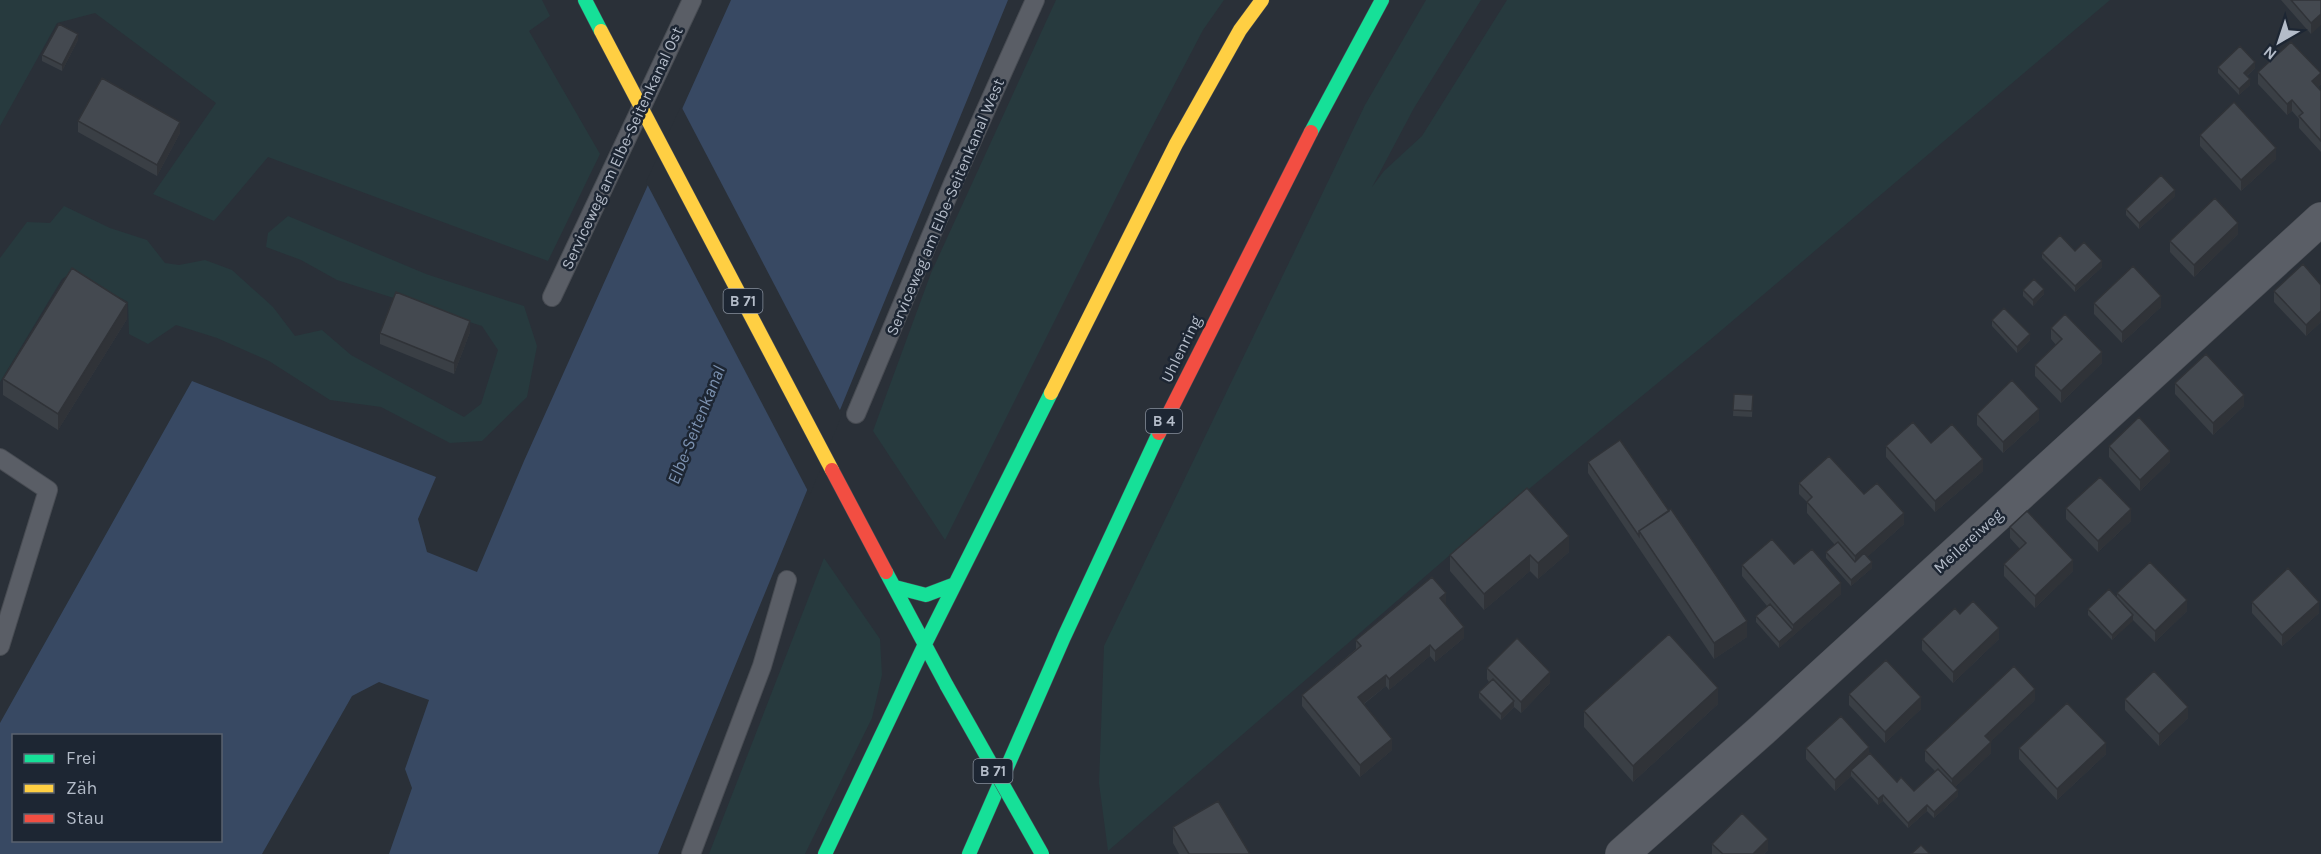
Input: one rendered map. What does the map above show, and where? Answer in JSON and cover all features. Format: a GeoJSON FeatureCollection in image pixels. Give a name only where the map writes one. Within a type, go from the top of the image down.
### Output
{"type":"FeatureCollection","features":[{"type":"Feature","properties":{"kind":"main road","name":"B 71"},"geometry":{"type":"LineString","coordinates":[[585,0],[947,686],[1042,854]]}},
{"type":"Feature","properties":{"kind":"main road"},"geometry":{"type":"LineString","coordinates":[[825,854],[925,644],[1176,144],[1240,30],[1262,0]]}},
{"type":"Feature","properties":{"kind":"main road","name":"Uhlenring"},"geometry":{"type":"LineString","coordinates":[[969,854],[1166,416],[1252,241],[1382,0]]}},
{"type":"Feature","properties":{"kind":"main road"},"geometry":{"type":"LineString","coordinates":[[895,587],[927,595],[955,584]]}},
{"type":"Feature","properties":{"kind":"street","name":"Meilereiweg"},"geometry":{"type":"LineString","coordinates":[[1622,854],[2318,226]]}},
{"type":"Feature","properties":{"kind":"lane","name":"Serviceweg am Elbe-Seitenkanal Ost"},"geometry":{"type":"LineString","coordinates":[[552,297],[646,93],[668,54],[692,0]]}},
{"type":"Feature","properties":{"kind":"lane","name":"Serviceweg am Elbe-Seitenkanal West"},"geometry":{"type":"LineString","coordinates":[[856,414],[954,181],[1035,0]]}},
{"type":"Feature","properties":{"kind":"lane"},"geometry":{"type":"LineString","coordinates":[[0,458],[48,490],[0,646]]}},
{"type":"Feature","properties":{"kind":"lane"},"geometry":{"type":"LineString","coordinates":[[691,854],[762,666],[787,580]]}},
{"type":"Feature","properties":{"kind":"green space"},"geometry":{"type":"Polygon","coordinates":[[[0,0],[542,0],[550,16],[529,31],[600,154],[548,261],[268,157],[214,221],[153,194],[216,103],[95,13],[57,23],[0,126],[0,0]]]}},
{"type":"Feature","properties":{"kind":"green space"},"geometry":{"type":"Polygon","coordinates":[[[1056,0],[1224,0],[1203,30],[1141,148],[945,540],[873,431],[931,273],[1056,0]]]}},
{"type":"Feature","properties":{"kind":"green space"},"geometry":{"type":"Polygon","coordinates":[[[1426,0],[1481,0],[1414,108],[1372,187],[1384,171],[1422,136],[1507,0],[2110,0],[1710,340],[1473,535],[1108,851],[1099,783],[1104,646],[1365,105],[1426,0]]]}},
{"type":"Feature","properties":{"kind":"green space"},"geometry":{"type":"Polygon","coordinates":[[[64,206],[110,228],[147,240],[165,263],[179,265],[205,260],[232,270],[273,307],[295,336],[322,330],[351,355],[464,417],[481,404],[498,350],[482,326],[337,280],[301,260],[266,247],[268,233],[288,216],[426,274],[524,306],[537,346],[527,397],[482,441],[450,443],[381,407],[330,400],[269,361],[217,338],[176,325],[148,344],[129,334],[128,302],[73,272],[62,279],[0,382],[0,258],[27,222],[50,223],[64,206]]]}},
{"type":"Feature","properties":{"kind":"green space"},"geometry":{"type":"Polygon","coordinates":[[[824,558],[880,639],[882,675],[872,718],[805,854],[709,854],[824,558]]]}},
{"type":"Feature","properties":{"kind":"water","name":"Elbe-Seitenkanal"},"geometry":{"type":"Polygon","coordinates":[[[731,0],[1008,0],[658,854],[389,854],[412,788],[405,769],[429,700],[379,682],[352,696],[262,854],[0,854],[0,723],[192,381],[436,477],[418,519],[427,552],[477,572],[524,461],[731,0]]]}},
{"type":"Feature","properties":{"kind":"pier"},"geometry":{"type":"Polygon","coordinates":[[[681,106],[842,414],[810,495],[646,182],[681,106]]]}},
{"type":"Feature","properties":{"kind":"building"},"geometry":{"type":"Polygon","coordinates":[[[2291,0],[2321,0],[2321,14],[2311,23],[2291,0]]]}},
{"type":"Feature","properties":{"kind":"building"},"geometry":{"type":"Polygon","coordinates":[[[59,24],[78,34],[62,65],[42,55],[59,24]]]}},
{"type":"Feature","properties":{"kind":"building"},"geometry":{"type":"Polygon","coordinates":[[[2291,42],[2321,73],[2312,81],[2321,91],[2321,141],[2299,116],[2303,113],[2292,100],[2287,104],[2258,72],[2291,42]]]}},
{"type":"Feature","properties":{"kind":"building"},"geometry":{"type":"Polygon","coordinates":[[[2240,46],[2255,62],[2244,73],[2250,79],[2239,89],[2218,67],[2240,46]]]}},
{"type":"Feature","properties":{"kind":"building"},"geometry":{"type":"Polygon","coordinates":[[[102,78],[180,122],[157,165],[78,121],[102,78]]]}},
{"type":"Feature","properties":{"kind":"building"},"geometry":{"type":"Polygon","coordinates":[[[2234,102],[2276,148],[2241,180],[2200,135],[2234,102]]]}},
{"type":"Feature","properties":{"kind":"building"},"geometry":{"type":"Polygon","coordinates":[[[2161,175],[2175,190],[2139,223],[2126,209],[2161,175]]]}},
{"type":"Feature","properties":{"kind":"building"},"geometry":{"type":"Polygon","coordinates":[[[2215,198],[2238,223],[2194,265],[2170,241],[2215,198]]]}},
{"type":"Feature","properties":{"kind":"building"},"geometry":{"type":"Polygon","coordinates":[[[2060,235],[2075,251],[2084,242],[2102,261],[2075,286],[2042,253],[2060,235]]]}},
{"type":"Feature","properties":{"kind":"building"},"geometry":{"type":"Polygon","coordinates":[[[2303,264],[2321,285],[2321,311],[2306,325],[2274,291],[2303,264]]]}},
{"type":"Feature","properties":{"kind":"building"},"geometry":{"type":"Polygon","coordinates":[[[2133,266],[2161,296],[2122,332],[2094,303],[2133,266]]]}},
{"type":"Feature","properties":{"kind":"building"},"geometry":{"type":"Polygon","coordinates":[[[72,268],[127,303],[58,414],[3,379],[72,268]]]}},
{"type":"Feature","properties":{"kind":"building"},"geometry":{"type":"Polygon","coordinates":[[[2034,279],[2044,289],[2033,300],[2023,290],[2034,279]]]}},
{"type":"Feature","properties":{"kind":"building"},"geometry":{"type":"Polygon","coordinates":[[[396,292],[470,321],[454,363],[380,333],[396,292]]]}},
{"type":"Feature","properties":{"kind":"building"},"geometry":{"type":"Polygon","coordinates":[[[2004,308],[2030,334],[2017,347],[1992,320],[2004,308]]]}},
{"type":"Feature","properties":{"kind":"building"},"geometry":{"type":"Polygon","coordinates":[[[2065,314],[2102,352],[2061,391],[2035,365],[2062,339],[2051,328],[2065,314]]]}},
{"type":"Feature","properties":{"kind":"building"},"geometry":{"type":"Polygon","coordinates":[[[2206,354],[2244,395],[2213,423],[2175,383],[2206,354]]]}},
{"type":"Feature","properties":{"kind":"building"},"geometry":{"type":"Polygon","coordinates":[[[2012,380],[2039,409],[2003,442],[1977,414],[2012,380]]]}},
{"type":"Feature","properties":{"kind":"building"},"geometry":{"type":"Polygon","coordinates":[[[1734,394],[1753,395],[1752,411],[1733,410],[1734,394]]]}},
{"type":"Feature","properties":{"kind":"building"},"geometry":{"type":"Polygon","coordinates":[[[2139,417],[2170,451],[2140,480],[2109,446],[2139,417]]]}},
{"type":"Feature","properties":{"kind":"building"},"geometry":{"type":"Polygon","coordinates":[[[1913,422],[1931,443],[1952,424],[1983,459],[1935,501],[1886,446],[1913,422]]]}},
{"type":"Feature","properties":{"kind":"building"},"geometry":{"type":"Polygon","coordinates":[[[1620,440],[1669,511],[1639,531],[1639,536],[1588,462],[1620,440]]]}},
{"type":"Feature","properties":{"kind":"building"},"geometry":{"type":"Polygon","coordinates":[[[1829,456],[1864,494],[1877,483],[1904,513],[1855,556],[1807,502],[1812,497],[1799,483],[1829,456]]]}},
{"type":"Feature","properties":{"kind":"building"},"geometry":{"type":"Polygon","coordinates":[[[2100,477],[2131,509],[2098,541],[2066,508],[2100,477]]]}},
{"type":"Feature","properties":{"kind":"building"},"geometry":{"type":"Polygon","coordinates":[[[1527,488],[1569,536],[1538,563],[1530,555],[1484,594],[1450,555],[1527,488]]]}},
{"type":"Feature","properties":{"kind":"building"},"geometry":{"type":"Polygon","coordinates":[[[1671,509],[1747,621],[1714,643],[1639,531],[1671,509]]]}},
{"type":"Feature","properties":{"kind":"building"},"geometry":{"type":"Polygon","coordinates":[[[2027,511],[2073,560],[2035,596],[2004,564],[2026,543],[2010,527],[2027,511]]]}},
{"type":"Feature","properties":{"kind":"building"},"geometry":{"type":"Polygon","coordinates":[[[1772,539],[1794,564],[1812,549],[1841,583],[1793,625],[1742,565],[1772,539]]]}},
{"type":"Feature","properties":{"kind":"building"},"geometry":{"type":"Polygon","coordinates":[[[1838,542],[1855,562],[1864,553],[1872,562],[1851,580],[1826,552],[1838,542]]]}},
{"type":"Feature","properties":{"kind":"building"},"geometry":{"type":"Polygon","coordinates":[[[2150,562],[2187,600],[2155,631],[2117,593],[2150,562]]]}},
{"type":"Feature","properties":{"kind":"building"},"geometry":{"type":"Polygon","coordinates":[[[2288,568],[2319,602],[2282,635],[2252,602],[2288,568]]]}},
{"type":"Feature","properties":{"kind":"building"},"geometry":{"type":"Polygon","coordinates":[[[1432,577],[1446,593],[1440,598],[1464,627],[1435,651],[1430,645],[1389,679],[1386,675],[1358,697],[1392,739],[1360,765],[1302,695],[1361,646],[1356,640],[1432,577]]]}},
{"type":"Feature","properties":{"kind":"building"},"geometry":{"type":"Polygon","coordinates":[[[2109,589],[2133,615],[2112,635],[2088,609],[2109,589]]]}},
{"type":"Feature","properties":{"kind":"building"},"geometry":{"type":"Polygon","coordinates":[[[1973,601],[1999,628],[1953,672],[1922,639],[1955,608],[1960,614],[1973,601]]]}},
{"type":"Feature","properties":{"kind":"building"},"geometry":{"type":"Polygon","coordinates":[[[1770,604],[1793,630],[1779,642],[1756,616],[1770,604]]]}},
{"type":"Feature","properties":{"kind":"building"},"geometry":{"type":"Polygon","coordinates":[[[1669,634],[1718,688],[1633,766],[1584,711],[1669,634]]]}},
{"type":"Feature","properties":{"kind":"building"},"geometry":{"type":"Polygon","coordinates":[[[1517,638],[1550,672],[1521,702],[1487,668],[1517,638]]]}},
{"type":"Feature","properties":{"kind":"building"},"geometry":{"type":"Polygon","coordinates":[[[1886,660],[1921,697],[1885,732],[1849,694],[1886,660]]]}},
{"type":"Feature","properties":{"kind":"building"},"geometry":{"type":"Polygon","coordinates":[[[2014,666],[2035,689],[1985,736],[1991,742],[1952,779],[1925,750],[2014,666]]]}},
{"type":"Feature","properties":{"kind":"building"},"geometry":{"type":"Polygon","coordinates":[[[2154,671],[2188,707],[2159,734],[2125,699],[2154,671]]]}},
{"type":"Feature","properties":{"kind":"building"},"geometry":{"type":"Polygon","coordinates":[[[1493,679],[1514,701],[1501,714],[1479,692],[1493,679]]]}},
{"type":"Feature","properties":{"kind":"building"},"geometry":{"type":"Polygon","coordinates":[[[2067,703],[2106,743],[2057,789],[2019,748],[2067,703]]]}},
{"type":"Feature","properties":{"kind":"building"},"geometry":{"type":"Polygon","coordinates":[[[1841,716],[1869,747],[1835,780],[1806,748],[1841,716]]]}},
{"type":"Feature","properties":{"kind":"building"},"geometry":{"type":"Polygon","coordinates":[[[1870,753],[1897,782],[1901,777],[1914,791],[1938,769],[1958,790],[1934,812],[1927,805],[1908,823],[1883,795],[1878,799],[1851,770],[1870,753]]]}},
{"type":"Feature","properties":{"kind":"building"},"geometry":{"type":"Polygon","coordinates":[[[1218,801],[1250,854],[1189,854],[1173,827],[1218,801]]]}},
{"type":"Feature","properties":{"kind":"building"},"geometry":{"type":"Polygon","coordinates":[[[1742,813],[1768,839],[1753,854],[1723,854],[1712,844],[1742,813]]]}},
{"type":"Feature","properties":{"kind":"building"},"geometry":{"type":"Polygon","coordinates":[[[1921,845],[1930,854],[1911,854],[1921,845]]]}},
{"type":"Feature","properties":{"kind":"traffic: fast"},"geometry":{"type":"LineString","coordinates":[[585,0],[601,31]]}},
{"type":"Feature","properties":{"kind":"traffic: fast"},"geometry":{"type":"LineString","coordinates":[[1311,132],[1382,0]]}},
{"type":"Feature","properties":{"kind":"traffic: fast"},"geometry":{"type":"LineString","coordinates":[[825,854],[925,644],[1051,393]]}},
{"type":"Feature","properties":{"kind":"traffic: fast"},"geometry":{"type":"LineString","coordinates":[[969,854],[1064,637],[1159,433]]}},
{"type":"Feature","properties":{"kind":"traffic: fast"},"geometry":{"type":"LineString","coordinates":[[886,572],[947,686]]}},
{"type":"Feature","properties":{"kind":"traffic: fast"},"geometry":{"type":"LineString","coordinates":[[895,587],[926,595],[955,584]]}},
{"type":"Feature","properties":{"kind":"traffic: fast"},"geometry":{"type":"LineString","coordinates":[[947,686],[1042,854]]}},
{"type":"Feature","properties":{"kind":"traffic: slow"},"geometry":{"type":"LineString","coordinates":[[1051,393],[1176,144],[1240,30],[1262,0]]}},
{"type":"Feature","properties":{"kind":"traffic: slow"},"geometry":{"type":"LineString","coordinates":[[601,31],[832,470]]}},
{"type":"Feature","properties":{"kind":"traffic: jam"},"geometry":{"type":"LineString","coordinates":[[1159,433],[1311,132]]}},
{"type":"Feature","properties":{"kind":"traffic: jam"},"geometry":{"type":"LineString","coordinates":[[832,470],[886,572]]}}]}
